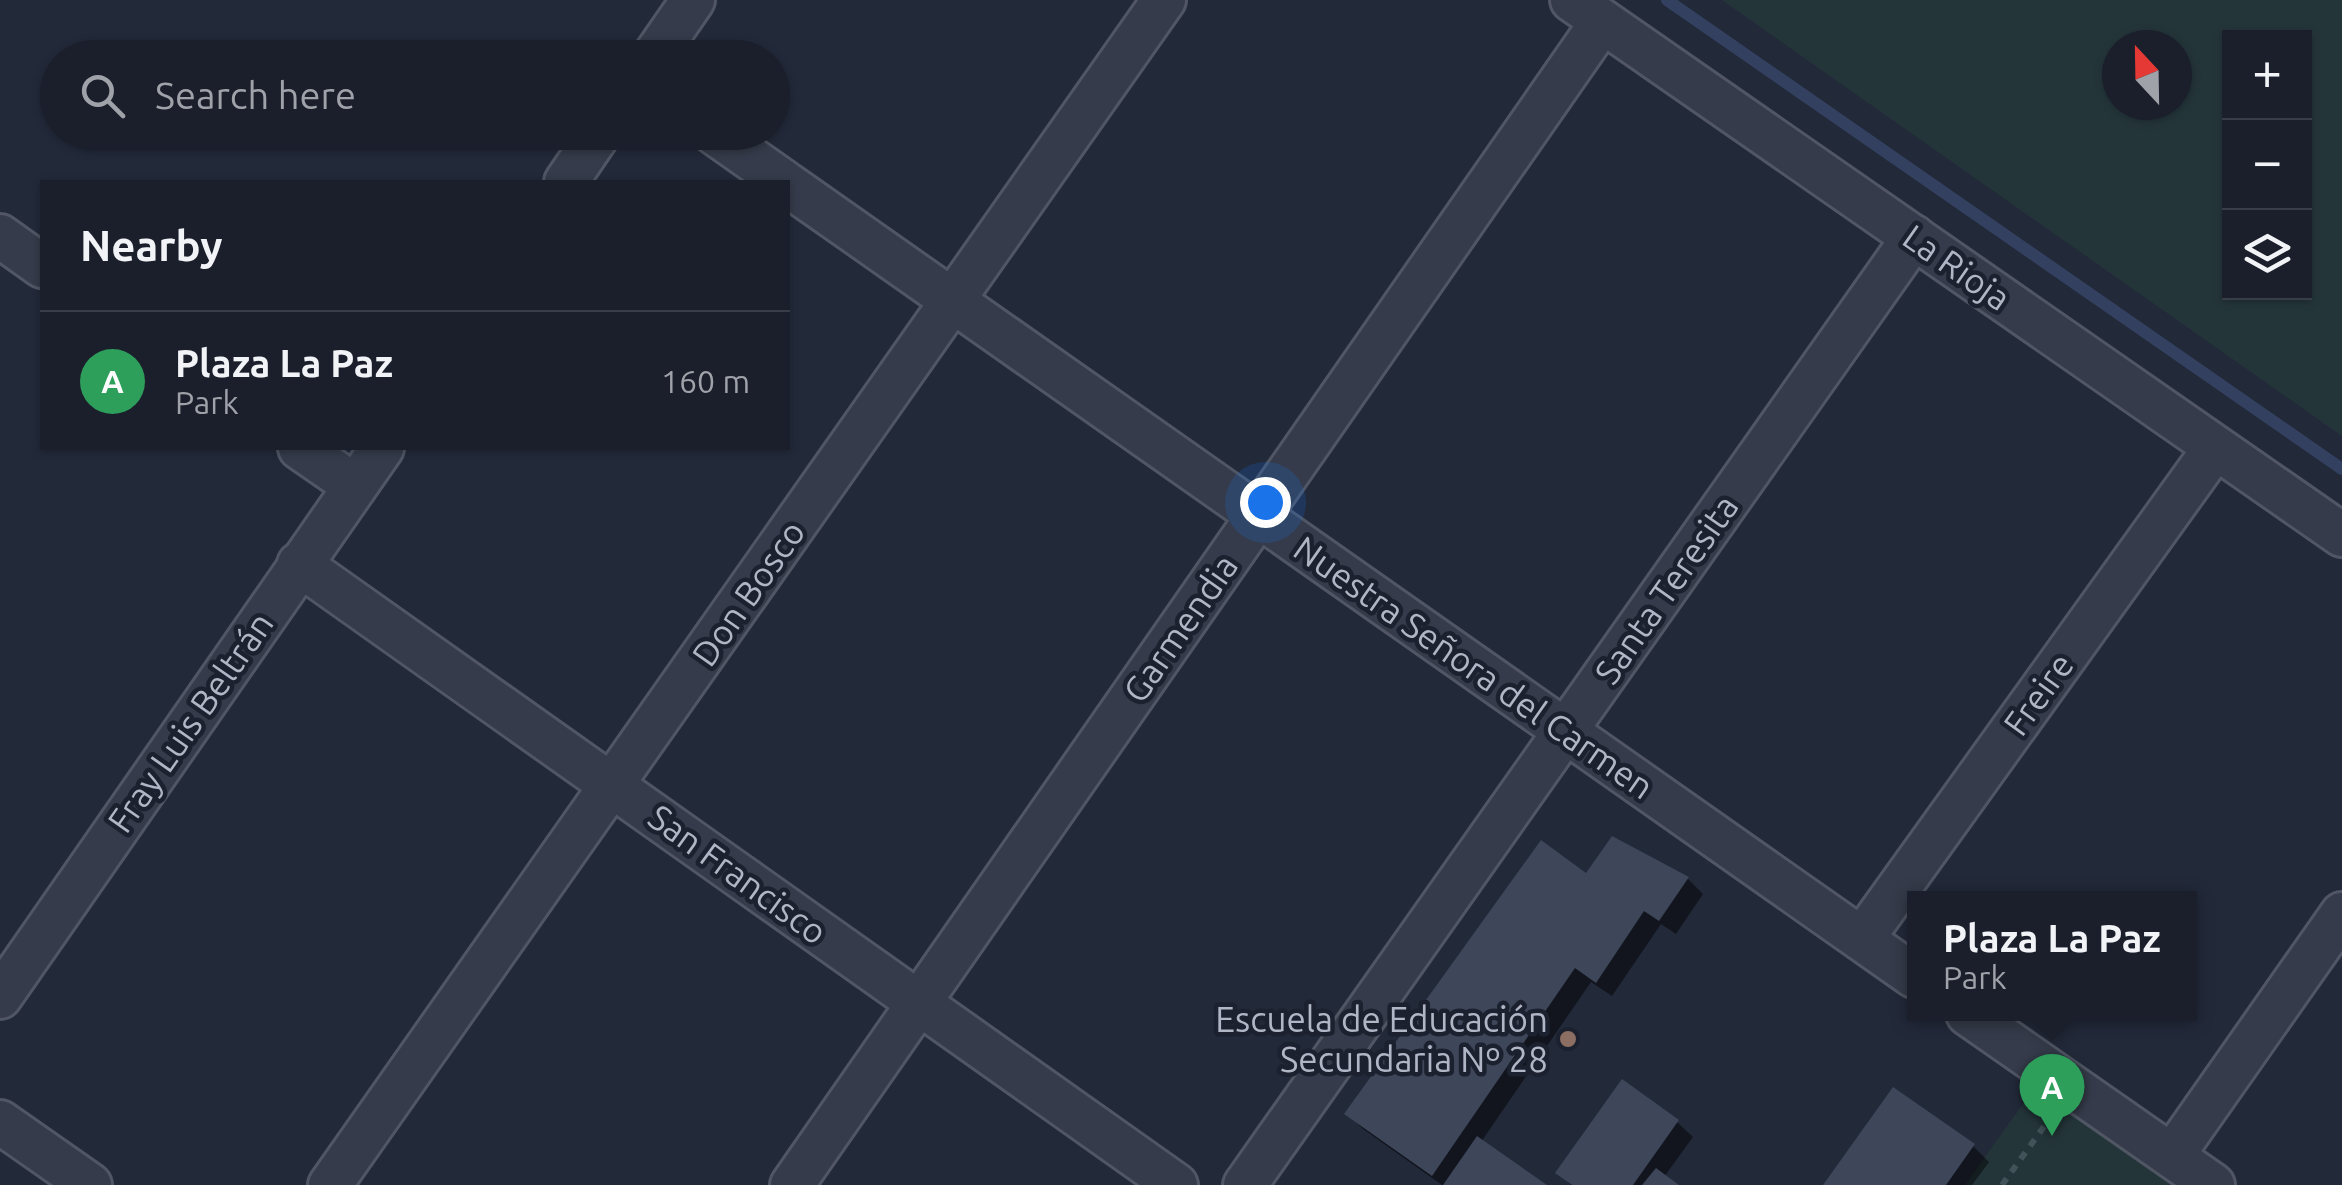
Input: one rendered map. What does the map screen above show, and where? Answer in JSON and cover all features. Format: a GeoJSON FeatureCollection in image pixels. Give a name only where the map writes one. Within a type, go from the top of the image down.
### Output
{"type":"FeatureCollection","features":[{"type":"Feature","properties":{"kind":"street"},"geometry":{"type":"LineString","coordinates":[[664,40],[692,0]]}},
{"type":"Feature","properties":{"kind":"street","name":"Don Bosco"},"geometry":{"type":"LineString","coordinates":[[330,1185],[1164,0]]}},
{"type":"Feature","properties":{"kind":"street","name":"La Rioja"},"geometry":{"type":"LineString","coordinates":[[1587,11],[2342,536]]}},
{"type":"Feature","properties":{"kind":"street","name":"Garmendia"},"geometry":{"type":"LineString","coordinates":[[792,1185],[1259,516],[1587,11]]}},
{"type":"Feature","properties":{"kind":"street"},"geometry":{"type":"LineString","coordinates":[[567,180],[588,150]]}},
{"type":"Feature","properties":{"kind":"street","name":"Nuestra Señora del Carmen"},"geometry":{"type":"LineString","coordinates":[[738,150],[780,180]]}},
{"type":"Feature","properties":{"kind":"street","name":"Nuestra Señora del Carmen"},"geometry":{"type":"LineString","coordinates":[[790,187],[1907,971]]}},
{"type":"Feature","properties":{"kind":"street"},"geometry":{"type":"LineString","coordinates":[[0,236],[40,265]]}},
{"type":"Feature","properties":{"kind":"street","name":"Santa Teresita"},"geometry":{"type":"LineString","coordinates":[[1245,1185],[1914,237]]}},
{"type":"Feature","properties":{"kind":"street","name":"Freire"},"geometry":{"type":"LineString","coordinates":[[1862,940],[2214,448]]}},
{"type":"Feature","properties":{"kind":"street"},"geometry":{"type":"LineString","coordinates":[[303,450],[355,486]]}},
{"type":"Feature","properties":{"kind":"street","name":"Fray Luis Beltrán"},"geometry":{"type":"LineString","coordinates":[[0,997],[381,450]]}},
{"type":"Feature","properties":{"kind":"street","name":"San Francisco"},"geometry":{"type":"LineString","coordinates":[[300,564],[1176,1185]]}},
{"type":"Feature","properties":{"kind":"street"},"geometry":{"type":"LineString","coordinates":[[2172,1156],[2342,914]]}},
{"type":"Feature","properties":{"kind":"street"},"geometry":{"type":"LineString","coordinates":[[1978,1021],[2213,1185]]}},
{"type":"Feature","properties":{"kind":"street"},"geometry":{"type":"LineString","coordinates":[[0,1122],[90,1185]]}},
{"type":"Feature","properties":{"kind":"path"},"geometry":{"type":"LineString","coordinates":[[2002,1185],[2073,1087]]}},
{"type":"Feature","properties":{"kind":"shaded area"},"geometry":{"type":"Polygon","coordinates":[[[1722,0],[2342,0],[2342,436],[1722,0]]]}},
{"type":"Feature","properties":{"kind":"shaded area"},"geometry":{"type":"Polygon","coordinates":[[[2035,1087],[2174,1185],[1965,1185],[2035,1087]]]}},
{"type":"Feature","properties":{"kind":"building"},"geometry":{"type":"Polygon","coordinates":[[[1612,836],[1689,877],[1659,921],[1644,911],[1596,983],[1575,968],[1432,1176],[1344,1114],[1541,840],[1586,873],[1612,836]]]}},
{"type":"Feature","properties":{"kind":"building"},"geometry":{"type":"Polygon","coordinates":[[[1622,1079],[1679,1120],[1633,1185],[1572,1185],[1555,1173],[1622,1079]]]}},
{"type":"Feature","properties":{"kind":"building"},"geometry":{"type":"Polygon","coordinates":[[[1893,1087],[1975,1144],[1946,1185],[1823,1185],[1893,1087]]]}},
{"type":"Feature","properties":{"kind":"building"},"geometry":{"type":"Polygon","coordinates":[[[1477,1136],[1547,1185],[1443,1185],[1477,1136]]]}},
{"type":"Feature","properties":{"kind":"building"},"geometry":{"type":"Polygon","coordinates":[[[1656,1168],[1679,1185],[1642,1185],[1656,1168]]]}},
{"type":"Feature","properties":{"kind":"waterway"},"geometry":{"type":"LineString","coordinates":[[1667,0],[2342,469]]}},
{"type":"Feature","properties":{"kind":"place","name":"Escuela de Educación Secundaria Nº 28"},"geometry":{"type":"Point","coordinates":[1568,1039]}},
{"type":"Feature","properties":{"kind":"place","name":"Plaza La Paz"},"geometry":{"type":"Point","coordinates":[2052,1136]}}]}
